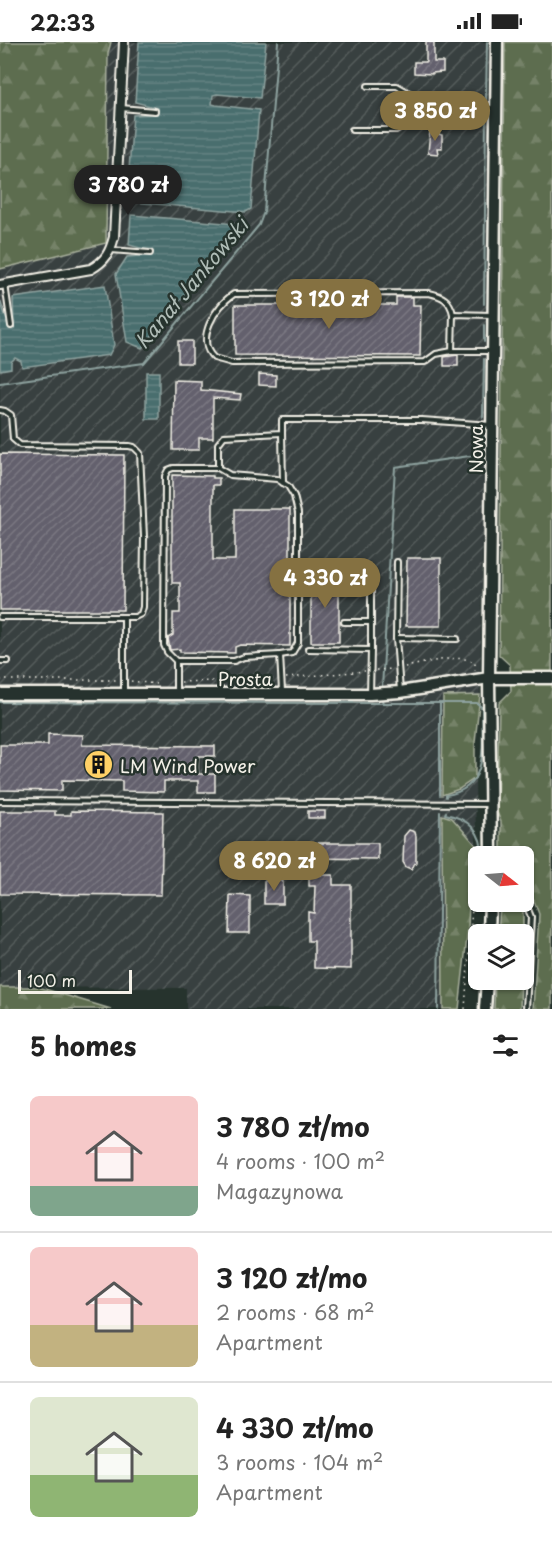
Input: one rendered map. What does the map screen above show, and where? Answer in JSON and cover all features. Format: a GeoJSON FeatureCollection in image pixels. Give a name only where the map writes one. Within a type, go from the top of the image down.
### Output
{"type":"FeatureCollection","features":[{"type":"Feature","properties":{"kind":"street"},"geometry":{"type":"LineString","coordinates":[[2,284],[91,269],[102,262],[111,250],[114,237],[124,42]]}},
{"type":"Feature","properties":{"kind":"street","name":"Nowa"},"geometry":{"type":"LineString","coordinates":[[491,846],[489,678],[497,42]]}},
{"type":"Feature","properties":{"kind":"street","name":"Prosta"},"geometry":{"type":"LineString","coordinates":[[0,694],[370,694],[400,692],[489,678],[552,678]]}},
{"type":"Feature","properties":{"kind":"street"},"geometry":{"type":"LineString","coordinates":[[485,1009],[486,990]]}},
{"type":"Feature","properties":{"kind":"lane"},"geometry":{"type":"LineString","coordinates":[[368,86],[397,86],[428,104],[496,108]]}},
{"type":"Feature","properties":{"kind":"lane"},"geometry":{"type":"LineString","coordinates":[[120,108],[155,111]]}},
{"type":"Feature","properties":{"kind":"lane"},"geometry":{"type":"LineString","coordinates":[[352,130],[396,130],[428,112],[467,111],[475,108]]}},
{"type":"Feature","properties":{"kind":"lane"},"geometry":{"type":"LineString","coordinates":[[111,250],[150,253]]}},
{"type":"Feature","properties":{"kind":"lane"},"geometry":{"type":"LineString","coordinates":[[2,284],[11,326]]}},
{"type":"Feature","properties":{"kind":"lane"},"geometry":{"type":"LineString","coordinates":[[452,351],[453,314],[451,305],[445,298],[429,293],[234,294],[221,303],[212,318],[207,336],[207,348],[214,358],[232,363],[425,362],[436,354],[452,351],[492,351]]}},
{"type":"Feature","properties":{"kind":"lane"},"geometry":{"type":"LineString","coordinates":[[453,314],[492,315]]}},
{"type":"Feature","properties":{"kind":"lane"},"geometry":{"type":"LineString","coordinates":[[0,410],[11,415],[14,439],[20,445],[134,447],[140,453],[144,537],[141,614],[135,617],[0,617]]}},
{"type":"Feature","properties":{"kind":"lane"},"geometry":{"type":"LineString","coordinates":[[283,483],[282,420],[422,420],[492,425]]}},
{"type":"Feature","properties":{"kind":"lane"},"geometry":{"type":"LineString","coordinates":[[218,468],[218,444],[224,436],[282,433]]}},
{"type":"Feature","properties":{"kind":"lane"},"geometry":{"type":"LineString","coordinates":[[176,661],[234,661],[243,657],[280,655],[292,653],[298,643],[298,513],[294,496],[288,486],[277,479],[230,475],[218,468],[173,468],[168,470],[165,476],[164,645],[176,661],[176,694]]}},
{"type":"Feature","properties":{"kind":"lane"},"geometry":{"type":"LineString","coordinates":[[397,562],[396,638],[400,692]]}},
{"type":"Feature","properties":{"kind":"lane"},"geometry":{"type":"LineString","coordinates":[[344,586],[370,586],[370,694]]}},
{"type":"Feature","properties":{"kind":"lane"},"geometry":{"type":"LineString","coordinates":[[124,617],[124,694]]}},
{"type":"Feature","properties":{"kind":"lane"},"geometry":{"type":"LineString","coordinates":[[344,622],[371,622]]}},
{"type":"Feature","properties":{"kind":"lane"},"geometry":{"type":"LineString","coordinates":[[396,638],[457,639]]}},
{"type":"Feature","properties":{"kind":"lane"},"geometry":{"type":"LineString","coordinates":[[308,649],[371,650]]}},
{"type":"Feature","properties":{"kind":"lane"},"geometry":{"type":"LineString","coordinates":[[280,655],[282,695]]}},
{"type":"Feature","properties":{"kind":"lane"},"geometry":{"type":"LineString","coordinates":[[0,661],[8,661]]}},
{"type":"Feature","properties":{"kind":"lane"},"geometry":{"type":"LineString","coordinates":[[0,801],[490,804]]}},
{"type":"Feature","properties":{"kind":"lane"},"geometry":{"type":"LineString","coordinates":[[526,1009],[531,917],[529,912]]}},
{"type":"Feature","properties":{"kind":"path"},"geometry":{"type":"LineString","coordinates":[[0,680],[124,680],[162,685],[176,682],[281,678],[398,669],[455,658],[475,663],[476,674]]}},
{"type":"Feature","properties":{"kind":"path"},"geometry":{"type":"LineString","coordinates":[[465,1009],[472,912]]}},
{"type":"Feature","properties":{"kind":"shaded area"},"geometry":{"type":"Polygon","coordinates":[[[111,42],[492,42],[480,695],[443,696],[443,795],[459,789],[475,778],[476,845],[452,818],[442,816],[443,1009],[186,1009],[186,988],[0,987],[0,269],[106,243],[108,53],[111,42]]]}},
{"type":"Feature","properties":{"kind":"green space"},"geometry":{"type":"Polygon","coordinates":[[[0,42],[111,42],[108,53],[106,243],[0,269],[0,42]]]}},
{"type":"Feature","properties":{"kind":"green space"},"geometry":{"type":"Polygon","coordinates":[[[505,42],[552,42],[552,1009],[533,1009],[539,914],[534,901],[534,846],[501,846],[501,822],[497,812],[499,703],[511,691],[510,665],[499,655],[505,42]]]}},
{"type":"Feature","properties":{"kind":"green space"},"geometry":{"type":"Polygon","coordinates":[[[480,695],[475,742],[475,778],[459,789],[442,795],[443,696],[480,695]]]}},
{"type":"Feature","properties":{"kind":"green space"},"geometry":{"type":"Polygon","coordinates":[[[442,815],[452,818],[476,845],[468,846],[468,928],[459,1009],[443,1009],[442,815]]]}},
{"type":"Feature","properties":{"kind":"green space"},"geometry":{"type":"Polygon","coordinates":[[[500,912],[523,912],[523,924],[499,924],[500,912]]]}},
{"type":"Feature","properties":{"kind":"green space"},"geometry":{"type":"Polygon","coordinates":[[[0,987],[38,987],[111,1009],[0,1009],[0,987]]]}},
{"type":"Feature","properties":{"kind":"green space"},"geometry":{"type":"Polygon","coordinates":[[[495,990],[521,990],[520,1009],[494,1009],[495,990]]]}},
{"type":"Feature","properties":{"kind":"water"},"geometry":{"type":"Polygon","coordinates":[[[139,42],[266,42],[260,98],[217,94],[213,95],[212,104],[259,110],[251,209],[246,212],[131,202],[127,198],[133,115],[157,114],[158,108],[135,102],[139,42]]]}},
{"type":"Feature","properties":{"kind":"water"},"geometry":{"type":"Polygon","coordinates":[[[131,215],[236,224],[238,229],[142,348],[127,342],[116,274],[127,257],[151,255],[152,251],[129,245],[131,215]]]}},
{"type":"Feature","properties":{"kind":"water"},"geometry":{"type":"Polygon","coordinates":[[[105,285],[114,345],[109,355],[22,367],[21,361],[15,358],[11,362],[11,368],[0,370],[0,300],[9,327],[14,326],[13,298],[105,285]]]}},
{"type":"Feature","properties":{"kind":"water"},"geometry":{"type":"Polygon","coordinates":[[[146,372],[159,372],[159,419],[146,419],[146,372]]]}},
{"type":"Feature","properties":{"kind":"building"},"geometry":{"type":"Polygon","coordinates":[[[426,42],[434,42],[434,62],[443,62],[443,72],[414,73],[414,62],[426,62],[426,42]]]}},
{"type":"Feature","properties":{"kind":"building"},"geometry":{"type":"Polygon","coordinates":[[[430,130],[438,130],[438,134],[442,135],[442,148],[437,148],[438,154],[428,153],[430,130]]]}},
{"type":"Feature","properties":{"kind":"building"},"geometry":{"type":"Polygon","coordinates":[[[396,297],[413,297],[413,305],[421,305],[420,356],[235,355],[235,305],[396,305],[396,297]]]}},
{"type":"Feature","properties":{"kind":"building"},"geometry":{"type":"Polygon","coordinates":[[[178,341],[192,341],[192,363],[178,363],[178,341]]]}},
{"type":"Feature","properties":{"kind":"building"},"geometry":{"type":"Polygon","coordinates":[[[458,355],[458,366],[444,366],[444,357],[458,355]]]}},
{"type":"Feature","properties":{"kind":"building"},"geometry":{"type":"Polygon","coordinates":[[[259,374],[276,375],[276,386],[259,385],[259,374]]]}},
{"type":"Feature","properties":{"kind":"building"},"geometry":{"type":"Polygon","coordinates":[[[174,380],[201,381],[201,390],[241,394],[240,400],[213,398],[213,438],[199,438],[199,450],[173,450],[174,380]]]}},
{"type":"Feature","properties":{"kind":"building"},"geometry":{"type":"Polygon","coordinates":[[[0,454],[124,455],[123,610],[0,610],[0,454]]]}},
{"type":"Feature","properties":{"kind":"building"},"geometry":{"type":"Polygon","coordinates":[[[172,475],[219,478],[219,485],[213,485],[213,560],[235,560],[235,509],[290,509],[290,646],[240,645],[235,647],[235,653],[170,650],[168,638],[173,635],[173,613],[180,613],[180,583],[172,583],[172,475]]]}},
{"type":"Feature","properties":{"kind":"building"},"geometry":{"type":"Polygon","coordinates":[[[407,558],[441,558],[441,626],[406,626],[407,558]]]}},
{"type":"Feature","properties":{"kind":"building"},"geometry":{"type":"Polygon","coordinates":[[[311,576],[339,576],[339,642],[311,642],[311,576]]]}},
{"type":"Feature","properties":{"kind":"building","name":"LM Wind Power"},"geometry":{"type":"Polygon","coordinates":[[[48,734],[83,735],[82,745],[215,746],[215,756],[198,756],[198,774],[215,774],[215,792],[198,792],[198,781],[164,781],[164,792],[122,791],[122,781],[62,780],[62,791],[0,790],[0,745],[48,745],[48,734]]]}},
{"type":"Feature","properties":{"kind":"building"},"geometry":{"type":"Polygon","coordinates":[[[0,811],[55,811],[55,815],[71,815],[71,811],[163,812],[161,895],[0,894],[0,811]]]}},
{"type":"Feature","properties":{"kind":"building"},"geometry":{"type":"Polygon","coordinates":[[[308,811],[325,811],[325,818],[308,818],[308,811]]]}},
{"type":"Feature","properties":{"kind":"building"},"geometry":{"type":"Polygon","coordinates":[[[409,830],[415,832],[416,836],[416,862],[411,869],[403,862],[404,836],[409,830]]]}},
{"type":"Feature","properties":{"kind":"building"},"geometry":{"type":"Polygon","coordinates":[[[309,843],[378,843],[378,859],[309,858],[309,843]]]}},
{"type":"Feature","properties":{"kind":"building"},"geometry":{"type":"Polygon","coordinates":[[[309,871],[318,872],[317,875],[333,875],[333,885],[351,885],[351,969],[314,968],[314,941],[308,941],[308,912],[314,913],[315,886],[309,886],[309,871]]]}},
{"type":"Feature","properties":{"kind":"building"},"geometry":{"type":"Polygon","coordinates":[[[264,881],[283,881],[283,904],[264,904],[264,881]]]}},
{"type":"Feature","properties":{"kind":"building"},"geometry":{"type":"Polygon","coordinates":[[[230,895],[250,896],[250,933],[229,933],[230,895]]]}},
{"type":"Feature","properties":{"kind":"waterway","name":"Kanał Jankowski"},"geometry":{"type":"LineString","coordinates":[[0,383],[144,363],[259,225],[264,212],[278,42]]}},
{"type":"Feature","properties":{"kind":"waterway"},"geometry":{"type":"LineString","coordinates":[[486,100],[487,42]]}},
{"type":"Feature","properties":{"kind":"waterway"},"geometry":{"type":"LineString","coordinates":[[484,304],[486,117]]}},
{"type":"Feature","properties":{"kind":"waterway"},"geometry":{"type":"LineString","coordinates":[[484,325],[484,342]]}},
{"type":"Feature","properties":{"kind":"waterway"},"geometry":{"type":"LineString","coordinates":[[483,417],[484,359]]}},
{"type":"Feature","properties":{"kind":"waterway"},"geometry":{"type":"LineString","coordinates":[[382,688],[395,467],[483,454],[483,433]]}},
{"type":"Feature","properties":{"kind":"waterway"},"geometry":{"type":"LineString","coordinates":[[382,700],[383,703],[477,703],[482,708],[482,749],[477,774],[471,784],[446,797]]}},
{"type":"Feature","properties":{"kind":"waterway"},"geometry":{"type":"LineString","coordinates":[[0,702],[383,703]]}},
{"type":"Feature","properties":{"kind":"waterway"},"geometry":{"type":"LineString","coordinates":[[440,703],[440,795]]}},
{"type":"Feature","properties":{"kind":"waterway"},"geometry":{"type":"LineString","coordinates":[[438,1009],[440,812]]}},
{"type":"Feature","properties":{"kind":"waterway"},"geometry":{"type":"LineString","coordinates":[[446,812],[445,814],[461,819],[473,828],[482,846]]}},
{"type":"Feature","properties":{"kind":"place","name":"LM Wind Power"},"geometry":{"type":"Point","coordinates":[99,765]}}]}
